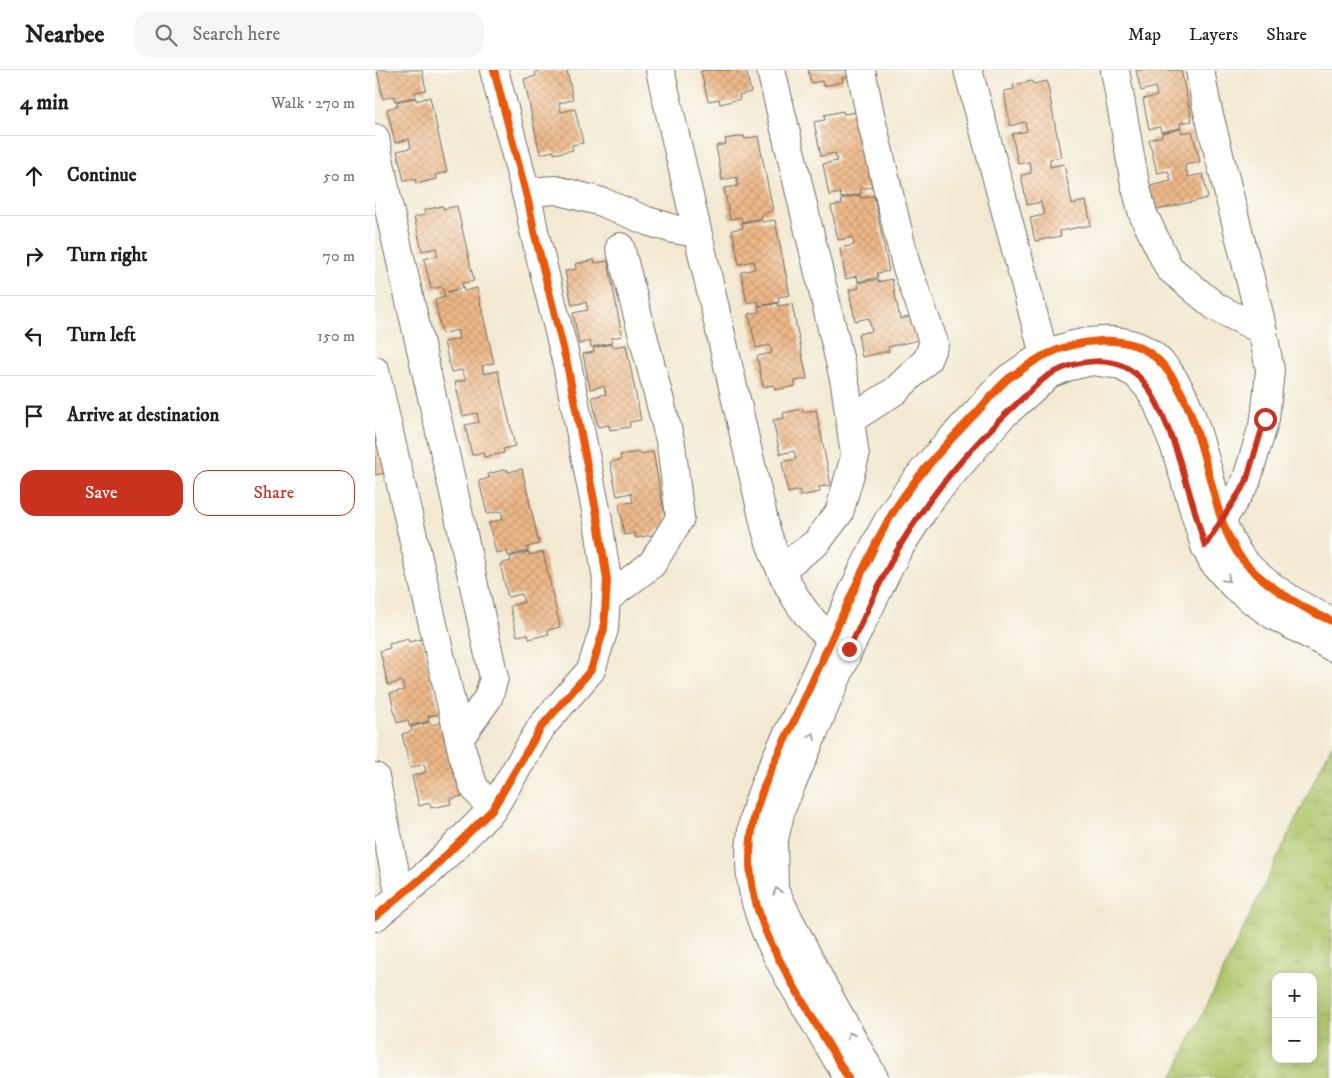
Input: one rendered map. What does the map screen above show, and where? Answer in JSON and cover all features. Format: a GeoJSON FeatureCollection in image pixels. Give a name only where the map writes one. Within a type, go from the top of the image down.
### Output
{"type":"FeatureCollection","features":[{"type":"Feature","properties":{"kind":"street"},"geometry":{"type":"LineString","coordinates":[[375,917],[429,872],[492,810],[542,726],[591,670],[604,629],[607,580],[591,487],[567,364],[495,70]]}},
{"type":"Feature","properties":{"kind":"street"},"geometry":{"type":"LineString","coordinates":[[660,70],[775,558],[800,607],[840,644]]}},
{"type":"Feature","properties":{"kind":"street"},"geometry":{"type":"LineString","coordinates":[[771,70],[843,374],[855,456],[839,513],[816,543],[781,569]]}},
{"type":"Feature","properties":{"kind":"street"},"geometry":{"type":"LineString","coordinates":[[850,420],[895,391],[927,360],[934,343],[906,265],[861,70]]}},
{"type":"Feature","properties":{"kind":"street"},"geometry":{"type":"LineString","coordinates":[[968,70],[1046,365]]}},
{"type":"Feature","properties":{"kind":"street"},"geometry":{"type":"LineString","coordinates":[[1115,70],[1135,184],[1143,214],[1169,268],[1216,307],[1263,331]]}},
{"type":"Feature","properties":{"kind":"street"},"geometry":{"type":"LineString","coordinates":[[1200,70],[1206,102],[1263,331],[1270,370],[1265,419],[1246,482],[1205,546]]}},
{"type":"Feature","properties":{"kind":"street"},"geometry":{"type":"LineString","coordinates":[[375,138],[391,218],[494,678],[487,698],[459,739]]}},
{"type":"Feature","properties":{"kind":"street"},"geometry":{"type":"LineString","coordinates":[[526,192],[556,190],[602,202],[647,221],[697,233]]}},
{"type":"Feature","properties":{"kind":"street"},"geometry":{"type":"LineString","coordinates":[[606,599],[653,564],[680,518],[671,444],[620,247]]}},
{"type":"Feature","properties":{"kind":"street"},"geometry":{"type":"LineString","coordinates":[[848,1078],[777,957],[760,916],[754,894],[750,864],[752,834],[758,803],[769,775],[796,720],[840,644],[924,508],[1046,365],[1073,345],[1112,341],[1136,346],[1155,358],[1173,379],[1188,408],[1222,520],[1229,538],[1242,558],[1272,587],[1332,622]]}},
{"type":"Feature","properties":{"kind":"street"},"geometry":{"type":"LineString","coordinates":[[1046,365],[1070,366],[1092,361],[1119,365],[1136,374],[1148,387],[1157,402],[1175,447],[1205,546],[1213,562],[1235,587],[1273,615],[1332,647]]}},
{"type":"Feature","properties":{"kind":"street"},"geometry":{"type":"LineString","coordinates":[[375,371],[459,739],[474,788],[492,810]]}},
{"type":"Feature","properties":{"kind":"street"},"geometry":{"type":"LineString","coordinates":[[840,644],[781,809],[773,843],[774,890],[823,986],[874,1078]]}},
{"type":"Feature","properties":{"kind":"street"},"geometry":{"type":"LineString","coordinates":[[375,777],[400,896]]}},
{"type":"Feature","properties":{"kind":"green space"},"geometry":{"type":"Polygon","coordinates":[[[1332,744],[1332,1078],[1172,1078],[1332,744]]]}},
{"type":"Feature","properties":{"kind":"building"},"geometry":{"type":"Polygon","coordinates":[[[377,70],[422,70],[426,90],[415,92],[415,97],[395,101],[394,96],[383,99],[377,70]]]}},
{"type":"Feature","properties":{"kind":"building"},"geometry":{"type":"Polygon","coordinates":[[[555,70],[556,72],[567,70],[573,100],[559,103],[561,112],[575,109],[583,143],[572,145],[573,150],[554,154],[554,151],[540,154],[524,79],[536,76],[535,72],[555,70]]]}},
{"type":"Feature","properties":{"kind":"building"},"geometry":{"type":"Polygon","coordinates":[[[746,70],[751,92],[739,95],[740,99],[720,104],[719,99],[708,101],[701,71],[746,70]]]}},
{"type":"Feature","properties":{"kind":"building"},"geometry":{"type":"Polygon","coordinates":[[[808,70],[853,70],[854,75],[842,78],[843,82],[823,86],[822,81],[811,83],[808,70]]]}},
{"type":"Feature","properties":{"kind":"building"},"geometry":{"type":"Polygon","coordinates":[[[1136,70],[1181,70],[1192,121],[1180,123],[1181,128],[1161,132],[1160,127],[1149,129],[1143,99],[1157,96],[1155,87],[1141,91],[1136,70]]]}},
{"type":"Feature","properties":{"kind":"building"},"geometry":{"type":"Polygon","coordinates":[[[1032,81],[1033,84],[1047,81],[1061,157],[1050,159],[1050,167],[1064,164],[1072,204],[1086,201],[1091,225],[1060,231],[1061,236],[1035,241],[1030,218],[1044,215],[1041,202],[1027,205],[1021,175],[1031,173],[1031,168],[1029,162],[1018,164],[1012,134],[1027,131],[1025,122],[1010,126],[1004,91],[1014,89],[1013,85],[1032,81]]]}},
{"type":"Feature","properties":{"kind":"building"},"geometry":{"type":"Polygon","coordinates":[[[430,97],[447,172],[435,175],[436,179],[416,184],[415,179],[404,181],[397,151],[411,148],[409,139],[395,143],[387,109],[398,106],[397,102],[416,98],[416,101],[430,97]]]}},
{"type":"Feature","properties":{"kind":"building"},"geometry":{"type":"Polygon","coordinates":[[[843,111],[844,114],[857,112],[872,187],[860,189],[861,194],[841,198],[840,193],[829,195],[823,164],[837,161],[835,153],[821,156],[814,122],[825,120],[824,115],[843,111]]]}},
{"type":"Feature","properties":{"kind":"building"},"geometry":{"type":"Polygon","coordinates":[[[1181,129],[1182,133],[1192,131],[1200,162],[1185,165],[1188,177],[1203,174],[1208,198],[1148,212],[1142,188],[1171,181],[1168,171],[1157,173],[1149,140],[1162,136],[1162,133],[1181,129]]]}},
{"type":"Feature","properties":{"kind":"building"},"geometry":{"type":"Polygon","coordinates":[[[744,136],[745,139],[758,136],[773,211],[761,214],[762,218],[742,222],[741,217],[730,219],[724,188],[738,186],[737,177],[722,180],[716,146],[726,144],[725,139],[744,136]]]}},
{"type":"Feature","properties":{"kind":"building"},"geometry":{"type":"Polygon","coordinates":[[[860,195],[860,198],[874,196],[889,271],[877,273],[878,277],[858,282],[857,276],[846,279],[840,248],[854,245],[852,237],[838,240],[831,206],[842,204],[841,199],[860,195]]]}},
{"type":"Feature","properties":{"kind":"building"},"geometry":{"type":"Polygon","coordinates":[[[443,206],[443,209],[457,206],[474,281],[462,283],[463,288],[464,291],[477,288],[494,363],[482,366],[484,374],[498,371],[515,446],[503,449],[504,453],[484,457],[483,452],[472,455],[465,425],[479,422],[477,413],[463,416],[455,382],[466,380],[462,370],[451,372],[444,342],[459,339],[457,330],[442,334],[435,300],[445,297],[444,292],[442,287],[431,289],[424,259],[438,256],[436,248],[422,251],[414,217],[425,215],[424,210],[443,206]]]}},
{"type":"Feature","properties":{"kind":"building"},"geometry":{"type":"Polygon","coordinates":[[[761,219],[762,222],[775,220],[790,295],[778,297],[779,302],[759,306],[758,301],[747,303],[741,272],[755,269],[754,261],[739,264],[732,230],[743,228],[742,223],[761,219]]]}},
{"type":"Feature","properties":{"kind":"building"},"geometry":{"type":"Polygon","coordinates":[[[594,260],[595,263],[608,261],[622,336],[611,338],[612,343],[591,347],[590,341],[579,344],[573,313],[588,310],[586,302],[572,305],[565,271],[576,269],[575,264],[594,260]]]}},
{"type":"Feature","properties":{"kind":"building"},"geometry":{"type":"Polygon","coordinates":[[[878,279],[878,282],[892,279],[900,319],[914,316],[919,340],[888,347],[889,351],[862,357],[858,334],[872,331],[869,318],[855,321],[849,290],[859,288],[858,283],[878,279]]]}},
{"type":"Feature","properties":{"kind":"building"},"geometry":{"type":"Polygon","coordinates":[[[778,303],[778,306],[792,304],[807,379],[795,381],[795,386],[775,390],[774,385],[763,387],[757,356],[772,353],[770,345],[756,348],[749,314],[759,312],[758,307],[778,303]]]}},
{"type":"Feature","properties":{"kind":"building"},"geometry":{"type":"Polygon","coordinates":[[[612,344],[613,347],[626,345],[641,420],[629,422],[630,427],[610,430],[609,425],[598,427],[592,397],[606,394],[604,386],[590,389],[583,354],[594,352],[593,348],[612,344]]]}},
{"type":"Feature","properties":{"kind":"building"},"geometry":{"type":"Polygon","coordinates":[[[802,409],[803,412],[816,410],[831,485],[819,487],[820,492],[800,496],[799,490],[788,493],[782,462],[796,459],[794,451],[780,454],[773,420],[784,418],[783,413],[802,409]]]}},
{"type":"Feature","properties":{"kind":"building"},"geometry":{"type":"Polygon","coordinates":[[[375,430],[386,473],[375,475],[375,430]]]}},
{"type":"Feature","properties":{"kind":"building"},"geometry":{"type":"Polygon","coordinates":[[[639,452],[640,454],[653,452],[667,527],[656,530],[657,534],[636,538],[635,533],[624,535],[619,504],[633,502],[631,493],[617,496],[610,462],[621,460],[620,455],[639,452]]]}},
{"type":"Feature","properties":{"kind":"building"},"geometry":{"type":"Polygon","coordinates":[[[507,469],[508,472],[522,469],[539,544],[527,547],[528,551],[508,556],[507,551],[496,553],[489,523],[503,519],[501,511],[487,514],[479,481],[489,478],[488,474],[507,469]]]}},
{"type":"Feature","properties":{"kind":"building"},"geometry":{"type":"Polygon","coordinates":[[[529,552],[529,555],[543,552],[560,627],[548,630],[549,634],[529,639],[528,634],[517,636],[510,606],[524,602],[522,594],[508,597],[500,564],[511,561],[510,557],[529,552]]]}},
{"type":"Feature","properties":{"kind":"building"},"geometry":{"type":"Polygon","coordinates":[[[408,639],[409,642],[422,639],[440,714],[428,716],[429,721],[409,726],[408,720],[397,723],[390,693],[404,690],[402,681],[388,685],[380,651],[390,648],[389,644],[408,639]]]}},
{"type":"Feature","properties":{"kind":"building"},"geometry":{"type":"Polygon","coordinates":[[[430,722],[431,725],[444,722],[462,796],[450,799],[451,804],[431,808],[430,803],[419,806],[412,776],[426,772],[424,764],[410,768],[402,734],[412,731],[411,727],[430,722]]]}},
{"type":"Feature","properties":{"kind":"cycle path"},"geometry":{"type":"LineString","coordinates":[[375,917],[429,872],[492,810],[542,726],[591,670],[604,629],[607,580],[597,515],[567,364],[494,70]]}},
{"type":"Feature","properties":{"kind":"cycle path"},"geometry":{"type":"LineString","coordinates":[[848,1078],[781,964],[766,932],[751,880],[751,839],[755,816],[764,787],[776,759],[887,522],[925,469],[997,389],[1009,378],[1043,356],[1056,350],[1085,342],[1116,341],[1130,344],[1156,358],[1170,373],[1190,412],[1222,521],[1238,554],[1249,567],[1271,586],[1308,610],[1332,621]]}},
{"type":"Feature","properties":{"kind":"route"},"geometry":{"type":"LineString","coordinates":[[849,649],[897,551],[919,514],[1000,418],[1049,374],[1070,366],[1092,361],[1119,365],[1136,374],[1148,387],[1157,402],[1175,447],[1205,546],[1246,482],[1265,419]]}}]}
